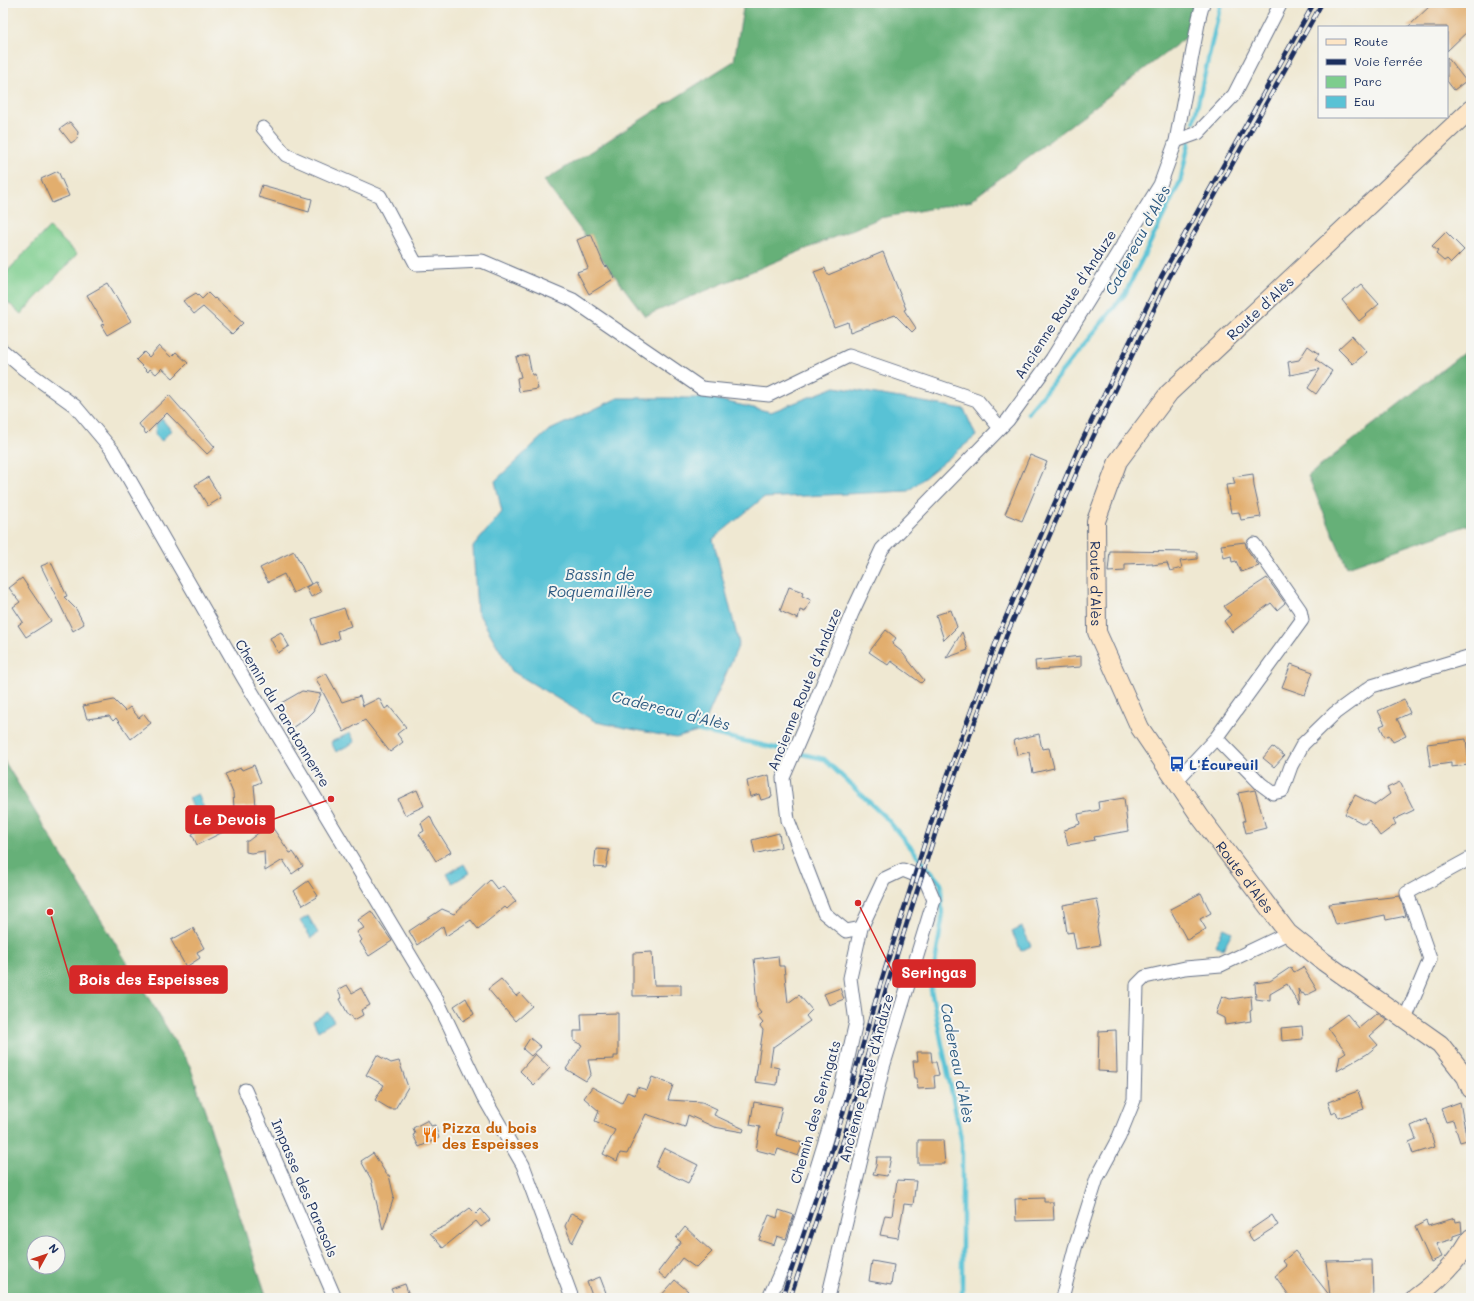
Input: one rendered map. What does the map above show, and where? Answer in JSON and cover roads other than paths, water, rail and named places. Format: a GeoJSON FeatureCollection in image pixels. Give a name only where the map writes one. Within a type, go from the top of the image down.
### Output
{"type":"FeatureCollection","features":[{"type":"Feature","properties":{"kind":"main road","name":"Route d'Alès"},"geometry":{"type":"LineString","coordinates":[[1471,109],[1169,393],[1118,461],[1096,521],[1097,632],[1140,728],[1201,818],[1288,933],[1324,962],[1440,1044],[1466,1077],[1471,1089]]}},
{"type":"Feature","properties":{"kind":"main road"},"geometry":{"type":"LineString","coordinates":[[1415,1298],[1443,1274],[1465,1249],[1471,1238]]}},
{"type":"Feature","properties":{"kind":"street","name":"Ancienne Route d'Anduze"},"geometry":{"type":"LineString","coordinates":[[828,1298],[883,1068],[934,900],[925,879],[903,870],[884,879],[861,928],[846,931],[824,913],[788,820],[783,778],[852,613],[882,549],[1008,420],[1052,359],[1160,185],[1176,141],[1203,3]]}},
{"type":"Feature","properties":{"kind":"street"},"geometry":{"type":"LineString","coordinates":[[1176,141],[1198,133],[1234,95],[1281,3]]}},
{"type":"Feature","properties":{"kind":"street"},"geometry":{"type":"LineString","coordinates":[[263,128],[286,155],[380,196],[416,264],[482,261],[573,300],[701,388],[769,395],[849,356],[977,400],[1000,428]]}},
{"type":"Feature","properties":{"kind":"street","name":"Chemin du Paratonnerre"},"geometry":{"type":"LineString","coordinates":[[3,351],[24,369],[75,406],[113,451],[248,685],[437,1000],[483,1096],[523,1165],[572,1298]]}},
{"type":"Feature","properties":{"kind":"street"},"geometry":{"type":"LineString","coordinates":[[1176,781],[1216,738],[1302,620],[1300,610],[1254,544]]}},
{"type":"Feature","properties":{"kind":"street"},"geometry":{"type":"LineString","coordinates":[[1216,738],[1261,784],[1273,793],[1282,791],[1291,766],[1303,744],[1335,713],[1372,686],[1471,656]]}},
{"type":"Feature","properties":{"kind":"street"},"geometry":{"type":"LineString","coordinates":[[1405,1019],[1430,959],[1407,893],[1471,858]]}},
{"type":"Feature","properties":{"kind":"street","name":"Chemin des Seringats"},"geometry":{"type":"LineString","coordinates":[[769,1298],[794,1242],[840,1093],[856,1022],[850,978],[861,928]]}},
{"type":"Feature","properties":{"kind":"street"},"geometry":{"type":"LineString","coordinates":[[1062,1298],[1075,1248],[1097,1178],[1119,1136],[1134,1100],[1137,985],[1145,977],[1185,968],[1221,965],[1288,933]]}},
{"type":"Feature","properties":{"kind":"street","name":"Impasse des Parasols"},"geometry":{"type":"LineString","coordinates":[[245,1090],[335,1298]]}},
{"type":"Feature","properties":{"kind":"water","name":"Bassin de Roquemaillère"},"geometry":{"type":"Polygon","coordinates":[[[835,387],[964,409],[976,436],[908,491],[763,498],[713,539],[739,644],[701,731],[676,738],[596,722],[512,671],[477,611],[473,547],[502,512],[495,481],[548,431],[618,398],[710,398],[771,412],[835,387]]]}},
{"type":"Feature","properties":{"kind":"water"},"geometry":{"type":"Polygon","coordinates":[[[162,419],[171,430],[162,441],[155,435],[156,424],[162,419]]]}},
{"type":"Feature","properties":{"kind":"water"},"geometry":{"type":"Polygon","coordinates":[[[350,733],[355,742],[336,752],[331,742],[350,733]]]}},
{"type":"Feature","properties":{"kind":"water"},"geometry":{"type":"Polygon","coordinates":[[[198,794],[205,811],[196,815],[189,798],[198,794]]]}},
{"type":"Feature","properties":{"kind":"water"},"geometry":{"type":"Polygon","coordinates":[[[464,864],[469,873],[453,883],[447,874],[464,864]]]}},
{"type":"Feature","properties":{"kind":"water"},"geometry":{"type":"Polygon","coordinates":[[[308,916],[318,933],[311,938],[300,921],[308,916]]]}},
{"type":"Feature","properties":{"kind":"water"},"geometry":{"type":"Polygon","coordinates":[[[1022,927],[1031,946],[1021,951],[1012,932],[1022,927]]]}},
{"type":"Feature","properties":{"kind":"water"},"geometry":{"type":"Polygon","coordinates":[[[1224,928],[1232,932],[1223,949],[1215,945],[1224,928]]]}},
{"type":"Feature","properties":{"kind":"water"},"geometry":{"type":"Polygon","coordinates":[[[328,1012],[334,1021],[318,1031],[313,1021],[328,1012]]]}},
{"type":"Feature","properties":{"kind":"waterway","name":"Cadereau d'Alès"},"geometry":{"type":"LineString","coordinates":[[1194,121],[1221,3]]}},
{"type":"Feature","properties":{"kind":"waterway","name":"Cadereau d'Alès"},"geometry":{"type":"LineString","coordinates":[[1028,413],[1125,294],[1180,182],[1189,143]]}},
{"type":"Feature","properties":{"kind":"waterway","name":"Cadereau d'Alès"},"geometry":{"type":"LineString","coordinates":[[696,730],[824,759],[888,820],[941,884],[942,919],[931,990],[962,1143],[962,1298]]}},
{"type":"Feature","properties":{"kind":"railway"},"geometry":{"type":"LineString","coordinates":[[782,1298],[835,1141],[880,985],[936,807],[1000,631],[1077,451],[1162,275],[1314,3]]}},
{"type":"Feature","properties":{"kind":"railway"},"geometry":{"type":"LineString","coordinates":[[790,1298],[843,1141],[886,989],[943,809],[1007,634],[1084,456],[1169,278],[1322,3]]}},
{"type":"Feature","properties":{"kind":"place","name":"L'Écureuil"},"geometry":{"type":"Point","coordinates":[1177,764]}},
{"type":"Feature","properties":{"kind":"place","name":"Le Devois"},"geometry":{"type":"Point","coordinates":[331,799]}},
{"type":"Feature","properties":{"kind":"place","name":"Seringas"},"geometry":{"type":"Point","coordinates":[858,903]}},
{"type":"Feature","properties":{"kind":"place","name":"Bois des Espeisses"},"geometry":{"type":"Point","coordinates":[50,912]}},
{"type":"Feature","properties":{"kind":"place","name":"Pizza du bois des Espeisses"},"geometry":{"type":"Point","coordinates":[430,1135]}}]}
